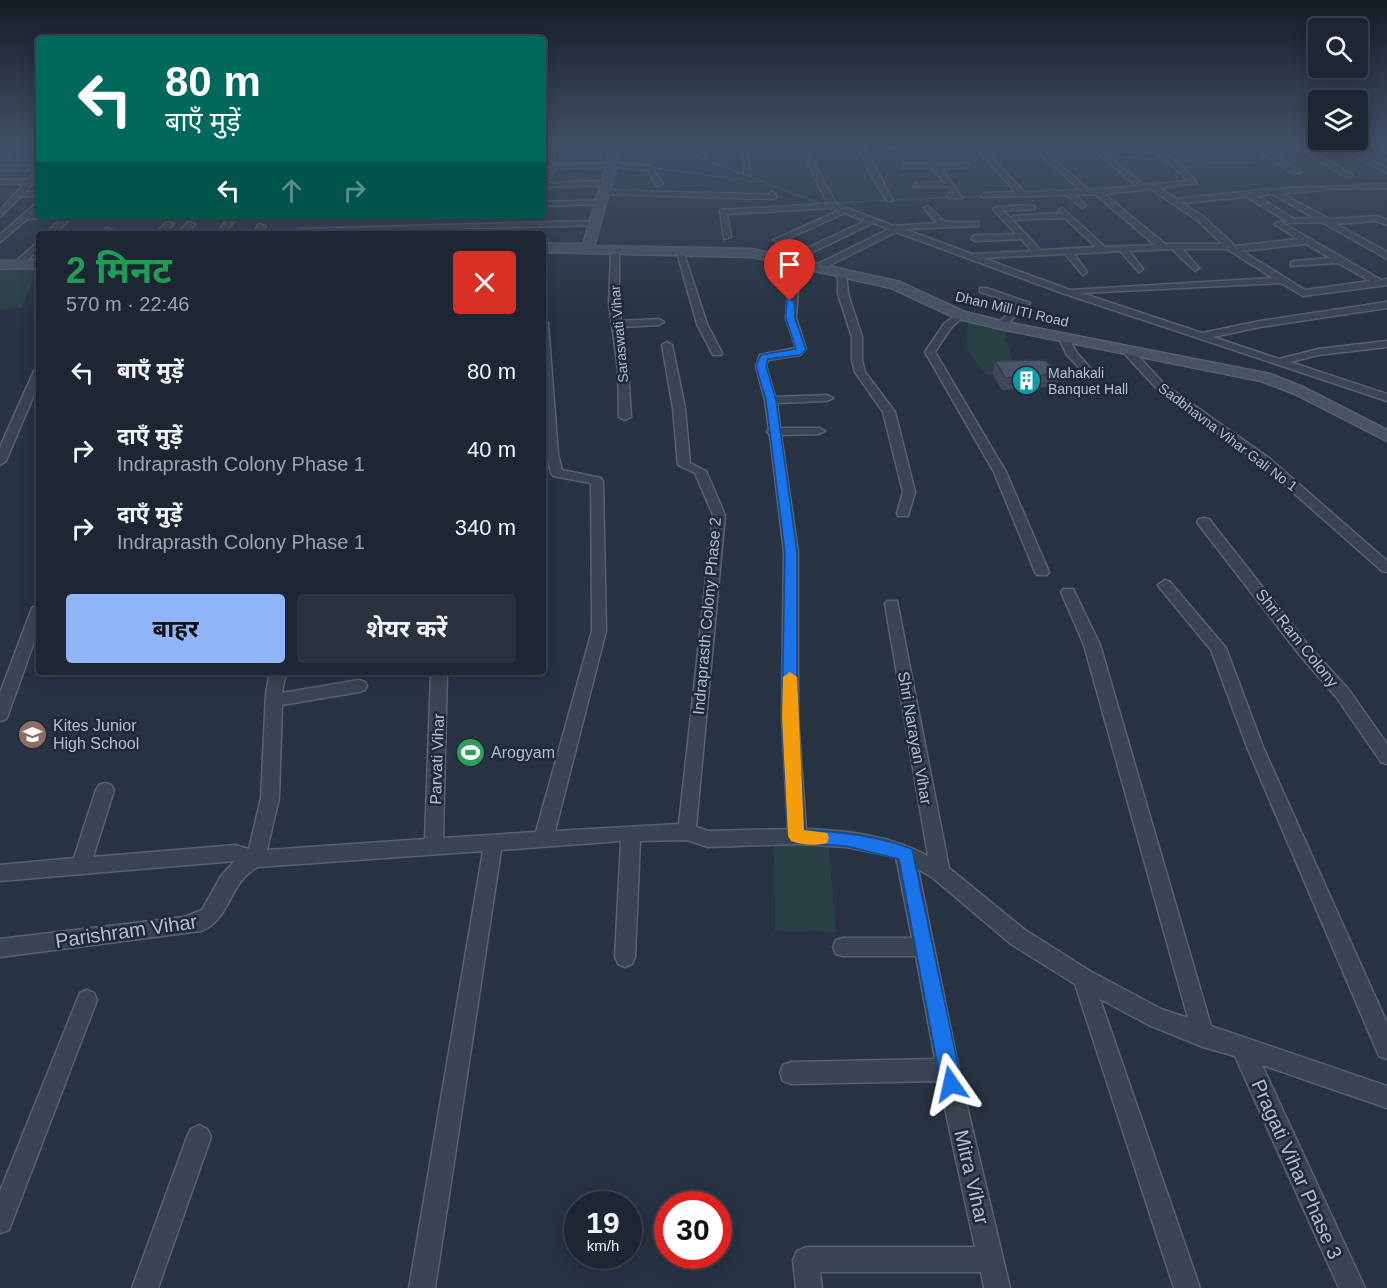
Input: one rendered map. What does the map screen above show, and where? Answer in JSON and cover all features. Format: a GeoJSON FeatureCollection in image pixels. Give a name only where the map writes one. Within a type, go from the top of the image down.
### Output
{"type":"FeatureCollection","features":[{"type":"Feature","properties":{"kind":"street"},"geometry":{"type":"LineString","coordinates":[[0,216],[11,203]]}},
{"type":"Feature","properties":{"kind":"street"},"geometry":{"type":"LineString","coordinates":[[588,248],[602,203]]}},
{"type":"Feature","properties":{"kind":"street"},"geometry":{"type":"LineString","coordinates":[[833,203],[836,209]]}},
{"type":"Feature","properties":{"kind":"street"},"geometry":{"type":"LineString","coordinates":[[1079,203],[1082,206]]}},
{"type":"Feature","properties":{"kind":"street"},"geometry":{"type":"LineString","coordinates":[[1110,203],[1163,247]]}},
{"type":"Feature","properties":{"kind":"street"},"geometry":{"type":"LineString","coordinates":[[1178,203],[1200,218],[1231,247],[1303,293],[1383,283]]}},
{"type":"Feature","properties":{"kind":"street"},"geometry":{"type":"LineString","coordinates":[[1264,203],[1292,220],[1326,221],[1387,216]]}},
{"type":"Feature","properties":{"kind":"street"},"geometry":{"type":"LineString","coordinates":[[1293,203],[1387,256]]}},
{"type":"Feature","properties":{"kind":"street"},"geometry":{"type":"LineString","coordinates":[[1031,207],[997,209],[1038,252]]}},
{"type":"Feature","properties":{"kind":"street"},"geometry":{"type":"LineString","coordinates":[[1059,207],[1102,249]]}},
{"type":"Feature","properties":{"kind":"street"},"geometry":{"type":"LineString","coordinates":[[0,239],[36,208]]}},
{"type":"Feature","properties":{"kind":"street"},"geometry":{"type":"LineString","coordinates":[[928,208],[943,225]]}},
{"type":"Feature","properties":{"kind":"street"},"geometry":{"type":"LineString","coordinates":[[777,240],[836,209]]}},
{"type":"Feature","properties":{"kind":"street"},"geometry":{"type":"LineString","coordinates":[[727,237],[723,212],[836,209],[1065,291],[1387,398]]}},
{"type":"Feature","properties":{"kind":"street"},"geometry":{"type":"LineString","coordinates":[[0,216],[36,217]]}},
{"type":"Feature","properties":{"kind":"street"},"geometry":{"type":"LineString","coordinates":[[1005,218],[1068,216]]}},
{"type":"Feature","properties":{"kind":"street"},"geometry":{"type":"LineString","coordinates":[[1377,218],[1387,223]]}},
{"type":"Feature","properties":{"kind":"street"},"geometry":{"type":"LineString","coordinates":[[52,231],[66,219]]}},
{"type":"Feature","properties":{"kind":"street"},"geometry":{"type":"LineString","coordinates":[[222,231],[232,219]]}},
{"type":"Feature","properties":{"kind":"street"},"geometry":{"type":"LineString","coordinates":[[796,836],[790,718],[791,552],[773,432],[771,400],[761,366],[764,357],[796,353],[801,350],[791,318],[793,289],[782,260],[870,221]]}},
{"type":"Feature","properties":{"kind":"street"},"geometry":{"type":"LineString","coordinates":[[300,230],[478,230],[596,223]]}},
{"type":"Feature","properties":{"kind":"street"},"geometry":{"type":"LineString","coordinates":[[162,231],[170,224]]}},
{"type":"Feature","properties":{"kind":"street"},"geometry":{"type":"LineString","coordinates":[[184,231],[190,224]]}},
{"type":"Feature","properties":{"kind":"street"},"geometry":{"type":"LineString","coordinates":[[819,267],[893,229],[975,224]]}},
{"type":"Feature","properties":{"kind":"street"},"geometry":{"type":"LineString","coordinates":[[1015,228],[1077,224]]}},
{"type":"Feature","properties":{"kind":"street"},"geometry":{"type":"LineString","coordinates":[[1278,224],[1338,260],[1383,283]]}},
{"type":"Feature","properties":{"kind":"street"},"geometry":{"type":"LineString","coordinates":[[975,238],[1022,236]]}},
{"type":"Feature","properties":{"kind":"street"},"geometry":{"type":"LineString","coordinates":[[968,256],[1102,249],[1231,247],[1307,241]]}},
{"type":"Feature","properties":{"kind":"street"},"geometry":{"type":"LineString","coordinates":[[16,265],[36,247]]}},
{"type":"Feature","properties":{"kind":"street"},"geometry":{"type":"LineString","coordinates":[[1174,247],[1195,267]]}},
{"type":"Feature","properties":{"kind":"street","name":"Dhan Mill ITI Road"},"geometry":{"type":"LineString","coordinates":[[546,248],[588,248],[599,251],[729,251],[842,272],[895,285],[960,315],[1064,338],[1265,377],[1300,391],[1387,436]]}},
{"type":"Feature","properties":{"kind":"street"},"geometry":{"type":"LineString","coordinates":[[1122,249],[1139,269]]}},
{"type":"Feature","properties":{"kind":"street","name":"Saraswati Vihar"},"geometry":{"type":"LineString","coordinates":[[615,251],[614,303],[623,369],[625,417]]}},
{"type":"Feature","properties":{"kind":"street"},"geometry":{"type":"LineString","coordinates":[[679,251],[702,324],[717,353]]}},
{"type":"Feature","properties":{"kind":"street"},"geometry":{"type":"LineString","coordinates":[[1067,251],[1083,272]]}},
{"type":"Feature","properties":{"kind":"street"},"geometry":{"type":"LineString","coordinates":[[1294,264],[1338,260]]}},
{"type":"Feature","properties":{"kind":"street"},"geometry":{"type":"LineString","coordinates":[[0,265],[36,264]]}},
{"type":"Feature","properties":{"kind":"street"},"geometry":{"type":"LineString","coordinates":[[842,272],[843,294],[857,337],[857,360],[860,372],[889,412],[909,492],[903,513]]}},
{"type":"Feature","properties":{"kind":"street"},"geometry":{"type":"LineString","coordinates":[[1065,291],[1282,280]]}},
{"type":"Feature","properties":{"kind":"street"},"geometry":{"type":"LineString","coordinates":[[983,290],[1025,303],[1001,325]]}},
{"type":"Feature","properties":{"kind":"street"},"geometry":{"type":"LineString","coordinates":[[1202,336],[1260,324],[1387,305]]}},
{"type":"Feature","properties":{"kind":"street"},"geometry":{"type":"LineString","coordinates":[[960,315],[947,326],[930,352],[1000,472],[1042,572]]}},
{"type":"Feature","properties":{"kind":"street"},"geometry":{"type":"LineString","coordinates":[[617,324],[659,321]]}},
{"type":"Feature","properties":{"kind":"street"},"geometry":{"type":"LineString","coordinates":[[1064,338],[1071,353],[1089,372]]}},
{"type":"Feature","properties":{"kind":"street"},"geometry":{"type":"LineString","coordinates":[[1280,362],[1318,352],[1387,344]]}},
{"type":"Feature","properties":{"kind":"street","name":"Indraprasth Colony Phase 2"},"geometry":{"type":"LineString","coordinates":[[667,345],[679,408],[684,465],[700,471],[719,515],[687,832]]}},
{"type":"Feature","properties":{"kind":"street","name":"Sadbhavna Vihar Gali No 1"},"geometry":{"type":"LineString","coordinates":[[1126,349],[1161,387],[1265,461],[1387,568]]}},
{"type":"Feature","properties":{"kind":"street"},"geometry":{"type":"LineString","coordinates":[[543,840],[599,631],[601,596],[595,528],[597,481],[557,473],[552,454],[546,367]]}},
{"type":"Feature","properties":{"kind":"street"},"geometry":{"type":"LineString","coordinates":[[0,461],[36,378]]}},
{"type":"Feature","properties":{"kind":"street"},"geometry":{"type":"LineString","coordinates":[[771,400],[827,398]]}},
{"type":"Feature","properties":{"kind":"street"},"geometry":{"type":"LineString","coordinates":[[773,432],[819,431]]}},
{"type":"Feature","properties":{"kind":"street","name":"Shri Ram Colony"},"geometry":{"type":"LineString","coordinates":[[1204,522],[1303,649],[1342,694],[1387,757]]}},
{"type":"Feature","properties":{"kind":"street"},"geometry":{"type":"LineString","coordinates":[[1165,585],[1218,648],[1255,747],[1387,1048]]}},
{"type":"Feature","properties":{"kind":"street"},"geometry":{"type":"LineString","coordinates":[[1068,592],[1092,645],[1141,811],[1203,1036]]}},
{"type":"Feature","properties":{"kind":"street","name":"Shri Narayan Vihar"},"geometry":{"type":"LineString","coordinates":[[892,604],[940,872]]}},
{"type":"Feature","properties":{"kind":"street"},"geometry":{"type":"LineString","coordinates":[[0,715],[36,616]]}},
{"type":"Feature","properties":{"kind":"street"},"geometry":{"type":"LineString","coordinates":[[256,859],[270,798],[274,700],[278,675]]}},
{"type":"Feature","properties":{"kind":"street","name":"Parvati Vihar"},"geometry":{"type":"LineString","coordinates":[[434,847],[440,675]]}},
{"type":"Feature","properties":{"kind":"street"},"geometry":{"type":"LineString","coordinates":[[274,700],[359,686]]}},
{"type":"Feature","properties":{"kind":"street"},"geometry":{"type":"LineString","coordinates":[[81,867],[105,790]]}},
{"type":"Feature","properties":{"kind":"street"},"geometry":{"type":"LineString","coordinates":[[0,873],[235,853],[256,859],[631,833],[687,832],[708,839],[796,836],[846,839],[881,845],[906,854],[940,872],[1018,937],[1083,978],[1156,1018],[1203,1036],[1387,1097]]}},
{"type":"Feature","properties":{"kind":"street"},"geometry":{"type":"LineString","coordinates":[[625,957],[631,833]]}},
{"type":"Feature","properties":{"kind":"street"},"geometry":{"type":"LineString","coordinates":[[422,1288],[493,844]]}},
{"type":"Feature","properties":{"kind":"street","name":"Mitra Vihar"},"geometry":{"type":"LineString","coordinates":[[906,854],[948,1070],[997,1288]]}},
{"type":"Feature","properties":{"kind":"street","name":"Parishram Vihar"},"geometry":{"type":"LineString","coordinates":[[0,948],[118,935],[199,923],[212,913],[231,873],[243,863],[256,859]]}},
{"type":"Feature","properties":{"kind":"street"},"geometry":{"type":"LineString","coordinates":[[843,947],[924,947]]}},
{"type":"Feature","properties":{"kind":"street"},"geometry":{"type":"LineString","coordinates":[[1083,978],[1187,1288]]}},
{"type":"Feature","properties":{"kind":"street"},"geometry":{"type":"LineString","coordinates":[[0,1221],[87,1000]]}},
{"type":"Feature","properties":{"kind":"street","name":"Pragati Vihar Phase 3"},"geometry":{"type":"LineString","coordinates":[[1243,1049],[1352,1288]]}},
{"type":"Feature","properties":{"kind":"street"},"geometry":{"type":"LineString","coordinates":[[791,1073],[948,1070]]}},
{"type":"Feature","properties":{"kind":"street"},"geometry":{"type":"LineString","coordinates":[[145,1288],[199,1137]]}},
{"type":"Feature","properties":{"kind":"street"},"geometry":{"type":"LineString","coordinates":[[809,1288],[806,1260],[990,1259]]}},
{"type":"Feature","properties":{"kind":"green space"},"geometry":{"type":"Polygon","coordinates":[[[36,269],[22,307],[0,310],[0,271],[36,269]]]}},
{"type":"Feature","properties":{"kind":"green space"},"geometry":{"type":"Polygon","coordinates":[[[968,319],[1007,329],[1005,342],[1008,343],[1012,360],[1040,360],[1053,375],[986,375],[967,351],[968,319]]]}},
{"type":"Feature","properties":{"kind":"green space"},"geometry":{"type":"Polygon","coordinates":[[[774,844],[829,848],[836,932],[775,931],[774,844]]]}},
{"type":"Feature","properties":{"kind":"building"},"geometry":{"type":"Polygon","coordinates":[[[1045,360],[1060,374],[1005,378],[995,361],[1045,360]]]}},
{"type":"Feature","properties":{"kind":"waterway"},"geometry":{"type":"LineString","coordinates":[[818,203],[826,206]]}},
{"type":"Feature","properties":{"kind":"slow traffic"},"geometry":{"type":"LineString","coordinates":[[790,677],[796,836],[821,838]]}},
{"type":"Feature","properties":{"kind":"place","name":"Mahakali Banquet Hall"},"geometry":{"type":"Point","coordinates":[1027,381]}},
{"type":"Feature","properties":{"kind":"place","name":"Kites Junior High School"},"geometry":{"type":"Point","coordinates":[32,734]}},
{"type":"Feature","properties":{"kind":"place","name":"Arogyam"},"geometry":{"type":"Point","coordinates":[470,752]}},
{"type":"Feature","properties":{"kind":"route"},"geometry":{"type":"LineString","coordinates":[[790,301],[791,318],[801,350],[796,353],[764,357],[761,366],[771,400],[773,432],[791,552],[790,718],[796,836],[846,839],[881,845],[906,854],[951,1084]]}}]}
